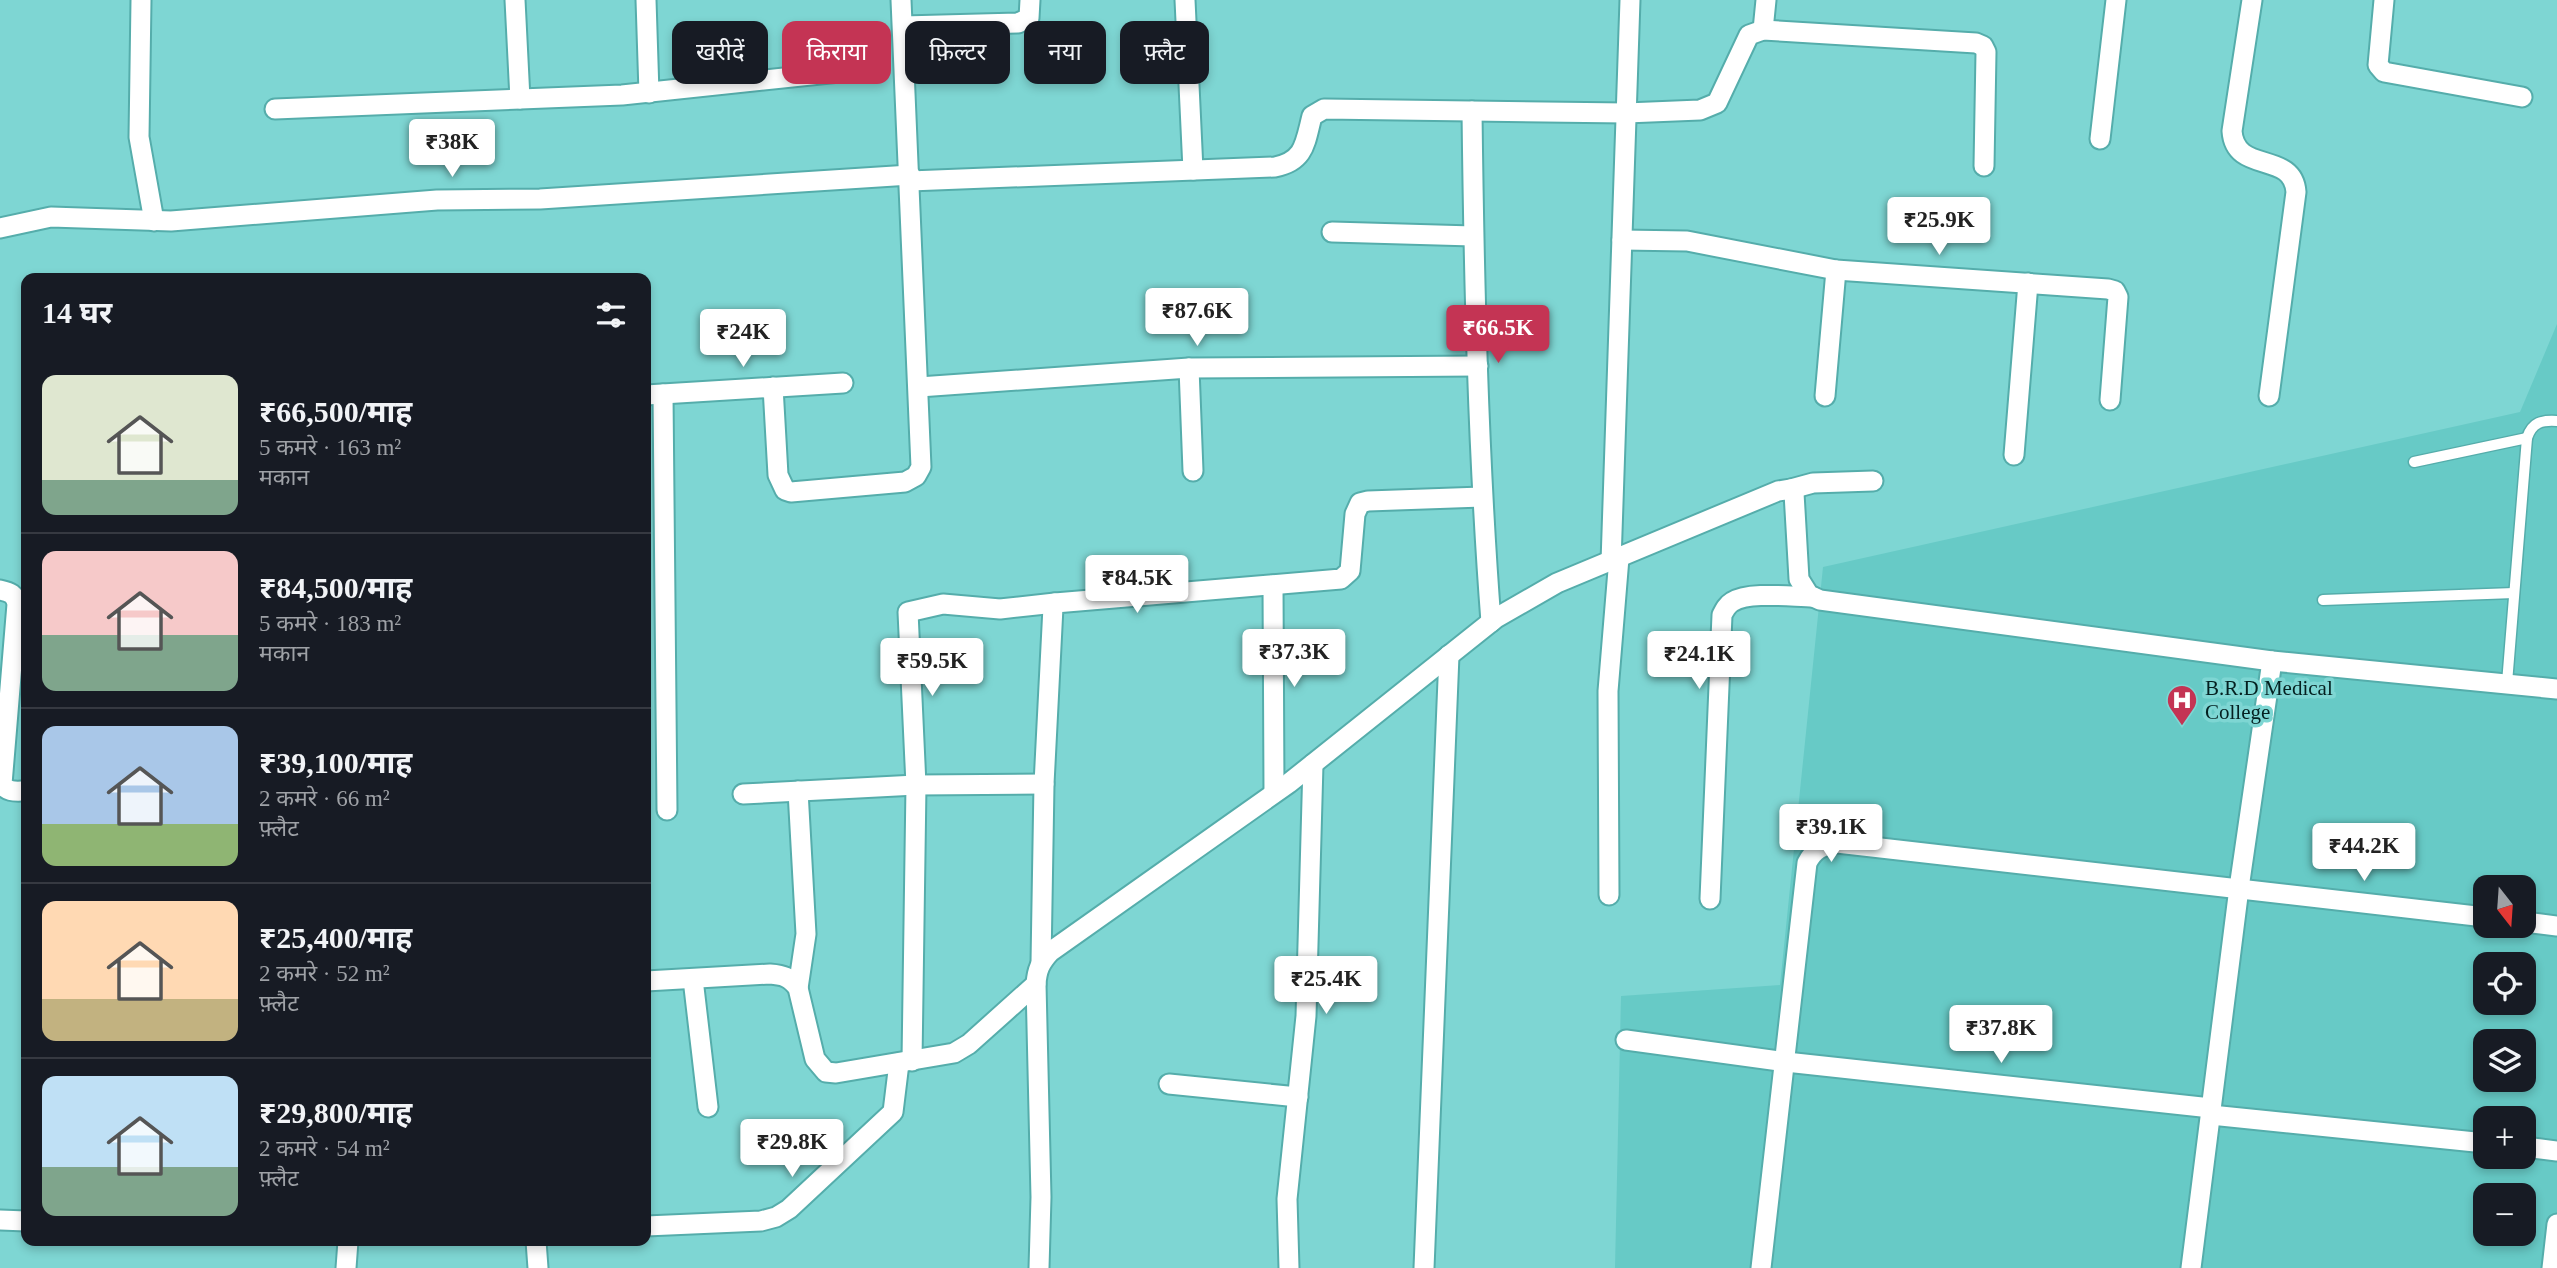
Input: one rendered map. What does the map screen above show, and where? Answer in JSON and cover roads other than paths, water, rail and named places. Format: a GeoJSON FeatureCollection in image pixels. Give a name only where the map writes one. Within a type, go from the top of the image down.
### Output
{"type":"FeatureCollection","features":[{"type":"Feature","properties":{"kind":"street"},"geometry":{"type":"LineString","coordinates":[[141,0],[139,136],[154,221]]}},
{"type":"Feature","properties":{"kind":"street"},"geometry":{"type":"LineString","coordinates":[[515,0],[520,99]]}},
{"type":"Feature","properties":{"kind":"street"},"geometry":{"type":"LineString","coordinates":[[646,0],[649,93]]}},
{"type":"Feature","properties":{"kind":"street"},"geometry":{"type":"LineString","coordinates":[[773,387],[778,475],[785,490],[791,492],[905,482],[916,476],[923,457],[901,0]]}},
{"type":"Feature","properties":{"kind":"street"},"geometry":{"type":"LineString","coordinates":[[903,26],[1018,23],[1029,18],[1030,0]]}},
{"type":"Feature","properties":{"kind":"street"},"geometry":{"type":"LineString","coordinates":[[1185,0],[1193,170]]}},
{"type":"Feature","properties":{"kind":"street"},"geometry":{"type":"LineString","coordinates":[[1609,895],[1608,691],[1615,560],[1630,0]]}},
{"type":"Feature","properties":{"kind":"street"},"geometry":{"type":"LineString","coordinates":[[1763,30],[1766,0]]}},
{"type":"Feature","properties":{"kind":"street"},"geometry":{"type":"LineString","coordinates":[[2100,139],[2116,0]]}},
{"type":"Feature","properties":{"kind":"street"},"geometry":{"type":"LineString","coordinates":[[2252,0],[2232,141],[2243,155],[2290,174],[2295,182],[2296,192],[2269,396]]}},
{"type":"Feature","properties":{"kind":"street"},"geometry":{"type":"LineString","coordinates":[[2384,0],[2378,65],[2380,70],[2522,97]]}},
{"type":"Feature","properties":{"kind":"street"},"geometry":{"type":"LineString","coordinates":[[0,228],[51,217],[154,221],[437,200],[540,200],[910,178],[1193,170],[1287,164],[1296,159],[1303,149],[1312,117],[1324,109],[1626,113],[1709,108],[1717,103],[1749,35],[1763,30],[1976,43],[1983,47],[1986,52],[1984,166]]}},
{"type":"Feature","properties":{"kind":"street"},"geometry":{"type":"LineString","coordinates":[[275,109],[649,93],[782,78]]}},
{"type":"Feature","properties":{"kind":"street"},"geometry":{"type":"LineString","coordinates":[[1472,111],[1473,236],[1482,497],[1491,622]]}},
{"type":"Feature","properties":{"kind":"street"},"geometry":{"type":"LineString","coordinates":[[1332,232],[1473,236]]}},
{"type":"Feature","properties":{"kind":"street"},"geometry":{"type":"LineString","coordinates":[[1622,240],[1687,241],[1836,270],[2115,291],[2118,297],[2109,400]]}},
{"type":"Feature","properties":{"kind":"street"},"geometry":{"type":"LineString","coordinates":[[1825,396],[1836,270]]}},
{"type":"Feature","properties":{"kind":"street"},"geometry":{"type":"LineString","coordinates":[[2014,455],[2028,283]]}},
{"type":"Feature","properties":{"kind":"street"},"geometry":{"type":"LineString","coordinates":[[919,387],[1189,368],[1478,366]]}},
{"type":"Feature","properties":{"kind":"street"},"geometry":{"type":"LineString","coordinates":[[1189,368],[1193,471]]}},
{"type":"Feature","properties":{"kind":"street"},"geometry":{"type":"LineString","coordinates":[[667,810],[656,659],[655,395],[843,383]]}},
{"type":"Feature","properties":{"kind":"street"},"geometry":{"type":"LineString","coordinates":[[1039,1268],[1041,1197],[1036,984],[1041,962],[1050,953],[1313,764],[1491,622],[1557,583],[1778,491],[1813,483],[1872,481]]}},
{"type":"Feature","properties":{"kind":"street"},"geometry":{"type":"LineString","coordinates":[[1791,489],[1794,494],[1799,579],[1802,588],[1819,600],[2272,661],[2557,689]]}},
{"type":"Feature","properties":{"kind":"street"},"geometry":{"type":"LineString","coordinates":[[651,1226],[761,1221],[776,1217],[789,1209],[893,1112],[905,1062],[916,785],[908,612],[943,604],[1000,609],[1341,579],[1346,577],[1351,566],[1355,514],[1360,503],[1482,497]]}},
{"type":"Feature","properties":{"kind":"street"},"geometry":{"type":"LineString","coordinates":[[1273,584],[1274,793]]}},
{"type":"Feature","properties":{"kind":"street"},"geometry":{"type":"LineString","coordinates":[[0,590],[11,593],[17,604],[2,784],[5,789],[21,791]]}},
{"type":"Feature","properties":{"kind":"street"},"geometry":{"type":"LineString","coordinates":[[1710,899],[1723,615],[1727,606],[1735,600],[1747,597],[1813,597]]}},
{"type":"Feature","properties":{"kind":"street"},"geometry":{"type":"LineString","coordinates":[[1041,962],[1044,784],[1055,603]]}},
{"type":"Feature","properties":{"kind":"street"},"geometry":{"type":"LineString","coordinates":[[1424,1268],[1449,655]]}},
{"type":"Feature","properties":{"kind":"street"},"geometry":{"type":"LineString","coordinates":[[2191,1268],[2239,888],[2272,661]]}},
{"type":"Feature","properties":{"kind":"street"},"geometry":{"type":"LineString","coordinates":[[1289,1268],[1287,1199],[1306,1016],[1313,764]]}},
{"type":"Feature","properties":{"kind":"street"},"geometry":{"type":"LineString","coordinates":[[743,793],[916,785],[1044,784]]}},
{"type":"Feature","properties":{"kind":"street"},"geometry":{"type":"LineString","coordinates":[[798,791],[806,934],[798,988],[815,1059],[826,1072],[836,1073],[954,1053],[970,1044],[1036,984]]}},
{"type":"Feature","properties":{"kind":"street"},"geometry":{"type":"LineString","coordinates":[[1761,1268],[1807,863],[1813,852],[1824,845],[1837,843],[2473,916]]}},
{"type":"Feature","properties":{"kind":"street"},"geometry":{"type":"LineString","coordinates":[[2536,923],[2557,926]]}},
{"type":"Feature","properties":{"kind":"street"},"geometry":{"type":"LineString","coordinates":[[651,981],[782,975],[792,980],[798,988]]}},
{"type":"Feature","properties":{"kind":"street"},"geometry":{"type":"LineString","coordinates":[[693,979],[708,1107]]}},
{"type":"Feature","properties":{"kind":"street"},"geometry":{"type":"LineString","coordinates":[[1626,1040],[1786,1062],[2473,1142]]}},
{"type":"Feature","properties":{"kind":"street"},"geometry":{"type":"LineString","coordinates":[[1169,1084],[1298,1097]]}},
{"type":"Feature","properties":{"kind":"street"},"geometry":{"type":"LineString","coordinates":[[2536,1148],[2557,1151]]}},
{"type":"Feature","properties":{"kind":"street"},"geometry":{"type":"LineString","coordinates":[[0,1220],[21,1221]]}},
{"type":"Feature","properties":{"kind":"street"},"geometry":{"type":"LineString","coordinates":[[2552,1268],[2557,1224]]}},
{"type":"Feature","properties":{"kind":"street"},"geometry":{"type":"LineString","coordinates":[[346,1268],[348,1246]]}},
{"type":"Feature","properties":{"kind":"street"},"geometry":{"type":"LineString","coordinates":[[536,1246],[538,1268]]}},
{"type":"Feature","properties":{"kind":"lane"},"geometry":{"type":"LineString","coordinates":[[2507,683],[2527,438],[2529,429],[2535,423],[2544,420],[2557,421]]}},
{"type":"Feature","properties":{"kind":"lane"},"geometry":{"type":"LineString","coordinates":[[2414,462],[2527,438]]}},
{"type":"Feature","properties":{"kind":"lane"},"geometry":{"type":"LineString","coordinates":[[2323,600],[2514,593]]}},
{"type":"Feature","properties":{"kind":"place","name":"B.R.D Medical College"},"geometry":{"type":"Point","coordinates":[2182,727]}}]}
